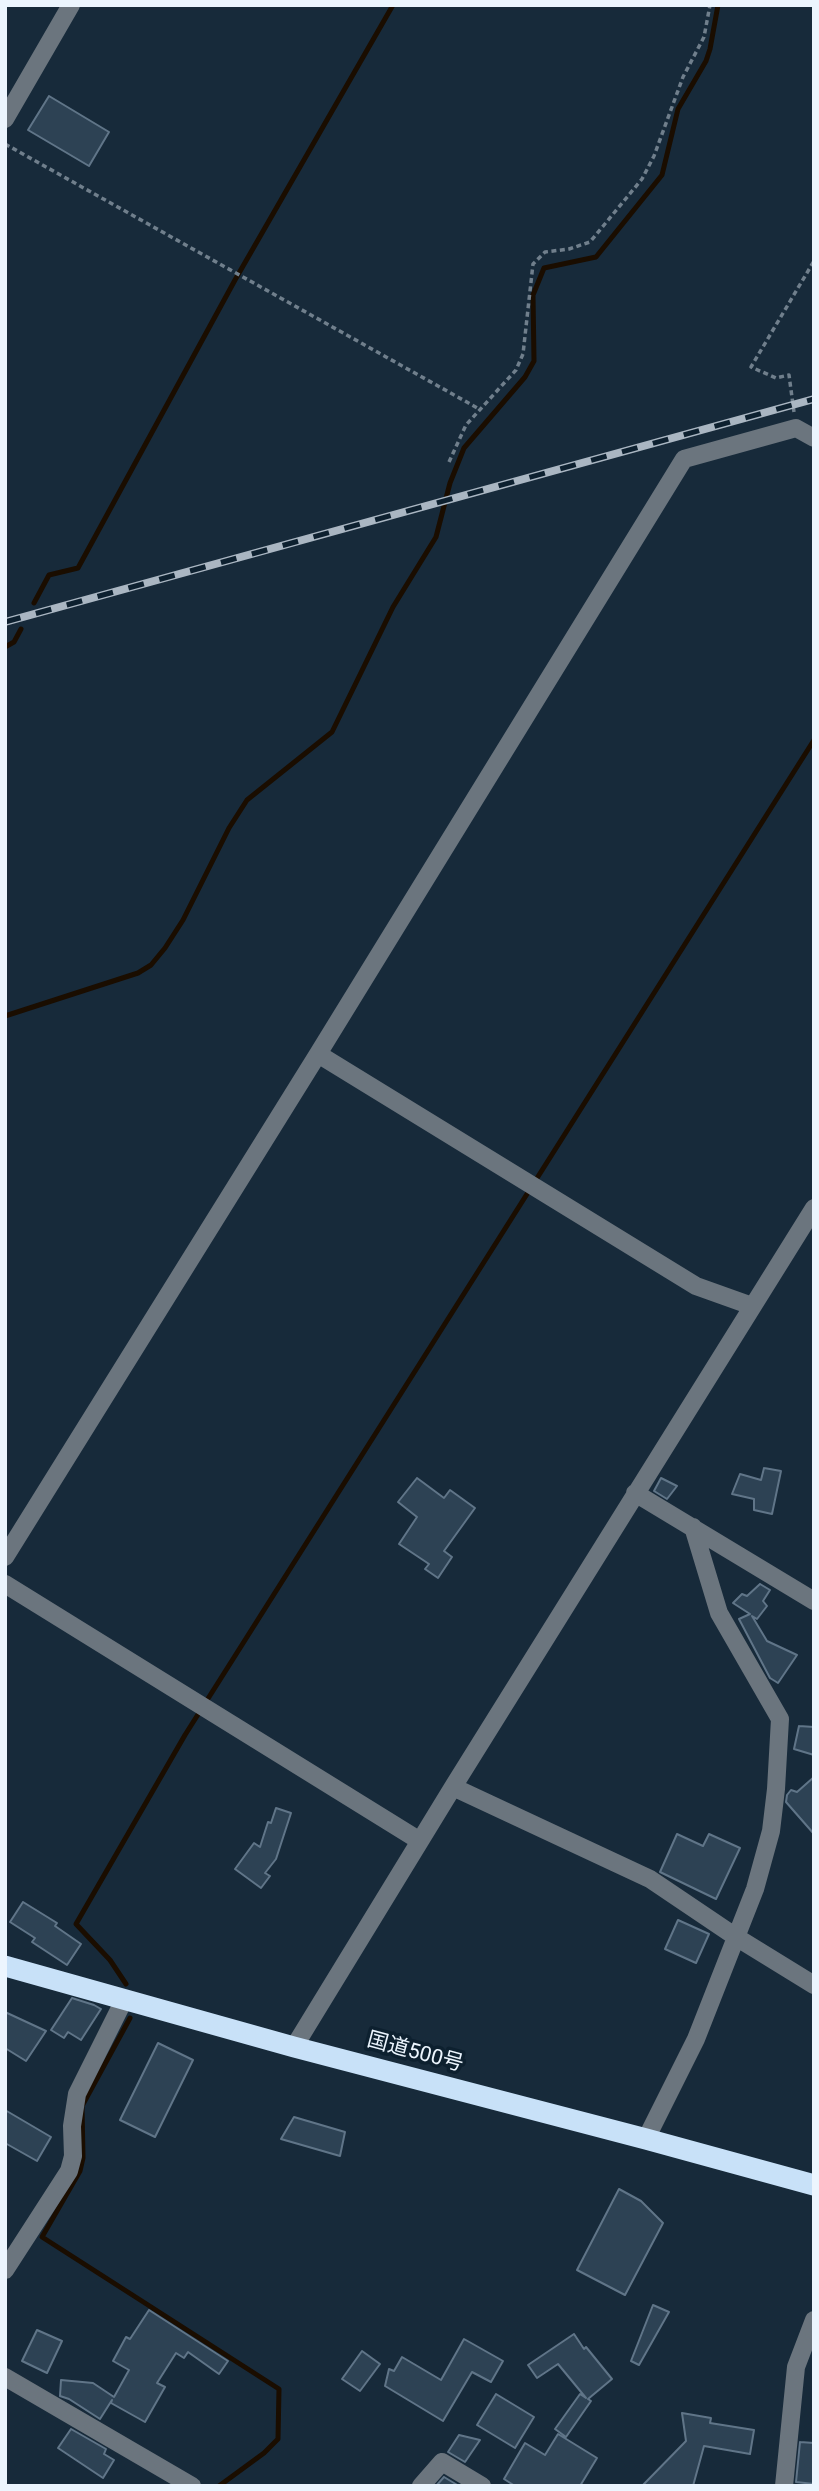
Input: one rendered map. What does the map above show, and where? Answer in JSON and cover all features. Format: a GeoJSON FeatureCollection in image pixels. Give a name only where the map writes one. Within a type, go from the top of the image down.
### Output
{"type":"FeatureCollection","features":[{"type":"Feature","properties":{"kind":"highway","name":"国道500号"},"geometry":{"type":"LineString","coordinates":[[5,1966],[295,2047],[646,2138],[814,2185]]}},
{"type":"Feature","properties":{"kind":"street"},"geometry":{"type":"LineString","coordinates":[[5,119],[71,5]]}},
{"type":"Feature","properties":{"kind":"street"},"geometry":{"type":"LineString","coordinates":[[5,1557],[684,459],[796,428],[814,438]]}},
{"type":"Feature","properties":{"kind":"street"},"geometry":{"type":"LineString","coordinates":[[318,1054],[696,1286],[752,1306]]}},
{"type":"Feature","properties":{"kind":"street"},"geometry":{"type":"LineString","coordinates":[[295,2047],[453,1787],[814,1208]]}},
{"type":"Feature","properties":{"kind":"street"},"geometry":{"type":"LineString","coordinates":[[635,1493],[814,1601]]}},
{"type":"Feature","properties":{"kind":"street"},"geometry":{"type":"LineString","coordinates":[[646,2138],[696,2039],[755,1889],[771,1831],[776,1789],[780,1720],[719,1613],[693,1527]]}},
{"type":"Feature","properties":{"kind":"street"},"geometry":{"type":"LineString","coordinates":[[5,1584],[420,1841]]}},
{"type":"Feature","properties":{"kind":"street"},"geometry":{"type":"LineString","coordinates":[[453,1787],[650,1880],[814,1984]]}},
{"type":"Feature","properties":{"kind":"street"},"geometry":{"type":"LineString","coordinates":[[5,2270],[69,2171],[73,2156],[72,2126],[77,2094],[124,2000]]}},
{"type":"Feature","properties":{"kind":"street"},"geometry":{"type":"LineString","coordinates":[[784,2486],[796,2367],[814,2320]]}},
{"type":"Feature","properties":{"kind":"street"},"geometry":{"type":"LineString","coordinates":[[5,2377],[192,2486]]}},
{"type":"Feature","properties":{"kind":"street"},"geometry":{"type":"LineString","coordinates":[[421,2486],[442,2462],[482,2486]]}},
{"type":"Feature","properties":{"kind":"path"},"geometry":{"type":"LineString","coordinates":[[449,462],[466,425],[516,370],[523,354],[533,264],[545,252],[590,243],[642,179],[654,156],[683,77],[704,37],[710,5]]}},
{"type":"Feature","properties":{"kind":"path"},"geometry":{"type":"LineString","coordinates":[[5,144],[481,410]]}},
{"type":"Feature","properties":{"kind":"path"},"geometry":{"type":"LineString","coordinates":[[796,428],[789,375],[776,377],[751,367],[814,261]]}},
{"type":"Feature","properties":{"kind":"building"},"geometry":{"type":"Polygon","coordinates":[[[49,96],[109,132],[89,166],[28,130],[49,96]]]}},
{"type":"Feature","properties":{"kind":"building"},"geometry":{"type":"Polygon","coordinates":[[[764,1468],[781,1471],[772,1514],[754,1510],[754,1499],[732,1494],[740,1474],[761,1480],[764,1468]]]}},
{"type":"Feature","properties":{"kind":"building"},"geometry":{"type":"Polygon","coordinates":[[[417,1478],[444,1498],[450,1490],[475,1508],[444,1551],[452,1557],[438,1578],[425,1569],[429,1564],[399,1544],[417,1517],[398,1502],[417,1478]]]}},
{"type":"Feature","properties":{"kind":"building"},"geometry":{"type":"Polygon","coordinates":[[[661,1478],[677,1486],[667,1499],[654,1491],[661,1478]]]}},
{"type":"Feature","properties":{"kind":"building"},"geometry":{"type":"Polygon","coordinates":[[[760,1584],[770,1590],[763,1601],[767,1606],[757,1619],[752,1616],[767,1641],[797,1655],[778,1683],[770,1678],[739,1619],[750,1614],[733,1603],[742,1594],[747,1596],[760,1584]]]}},
{"type":"Feature","properties":{"kind":"building"},"geometry":{"type":"Polygon","coordinates":[[[799,1726],[814,1727],[814,1755],[794,1749],[799,1726]]]}},
{"type":"Feature","properties":{"kind":"building"},"geometry":{"type":"Polygon","coordinates":[[[814,1777],[814,1834],[786,1802],[791,1790],[797,1792],[814,1777]]]}},
{"type":"Feature","properties":{"kind":"building"},"geometry":{"type":"Polygon","coordinates":[[[276,1808],[291,1813],[276,1859],[265,1873],[270,1876],[261,1888],[235,1869],[254,1843],[260,1847],[276,1808]]]}},
{"type":"Feature","properties":{"kind":"building"},"geometry":{"type":"Polygon","coordinates":[[[677,1834],[703,1846],[709,1834],[740,1848],[716,1899],[660,1872],[677,1834]]]}},
{"type":"Feature","properties":{"kind":"building"},"geometry":{"type":"Polygon","coordinates":[[[23,1902],[57,1923],[55,1926],[81,1944],[67,1965],[32,1942],[35,1938],[10,1922],[23,1902]]]}},
{"type":"Feature","properties":{"kind":"building"},"geometry":{"type":"Polygon","coordinates":[[[678,1920],[709,1934],[696,1963],[665,1949],[678,1920]]]}},
{"type":"Feature","properties":{"kind":"building"},"geometry":{"type":"Polygon","coordinates":[[[72,1998],[101,2009],[81,2040],[68,2032],[64,2038],[51,2030],[72,1998]]]}},
{"type":"Feature","properties":{"kind":"building"},"geometry":{"type":"Polygon","coordinates":[[[5,2012],[46,2031],[26,2061],[5,2048],[5,2012]]]}},
{"type":"Feature","properties":{"kind":"building"},"geometry":{"type":"Polygon","coordinates":[[[158,2043],[193,2060],[155,2137],[120,2120],[158,2043]]]}},
{"type":"Feature","properties":{"kind":"building"},"geometry":{"type":"Polygon","coordinates":[[[5,2110],[51,2137],[37,2161],[5,2143],[5,2110]]]}},
{"type":"Feature","properties":{"kind":"building"},"geometry":{"type":"Polygon","coordinates":[[[294,2117],[345,2132],[340,2156],[281,2139],[294,2117]]]}},
{"type":"Feature","properties":{"kind":"building"},"geometry":{"type":"Polygon","coordinates":[[[619,2189],[641,2201],[663,2223],[625,2295],[577,2270],[619,2189]]]}},
{"type":"Feature","properties":{"kind":"building"},"geometry":{"type":"Polygon","coordinates":[[[653,2305],[669,2312],[639,2365],[631,2361],[653,2305]]]}},
{"type":"Feature","properties":{"kind":"building"},"geometry":{"type":"Polygon","coordinates":[[[149,2310],[228,2361],[219,2374],[188,2352],[184,2358],[176,2353],[157,2383],[165,2387],[145,2422],[111,2403],[112,2400],[100,2419],[60,2396],[61,2380],[93,2383],[114,2397],[129,2370],[113,2361],[126,2337],[130,2339],[149,2310]]]}},
{"type":"Feature","properties":{"kind":"building"},"geometry":{"type":"Polygon","coordinates":[[[37,2330],[62,2341],[47,2373],[22,2361],[37,2330]]]}},
{"type":"Feature","properties":{"kind":"building"},"geometry":{"type":"Polygon","coordinates":[[[574,2334],[612,2379],[588,2399],[591,2401],[566,2437],[555,2429],[580,2394],[586,2398],[558,2364],[537,2378],[528,2365],[574,2334]]]}},
{"type":"Feature","properties":{"kind":"building"},"geometry":{"type":"Polygon","coordinates":[[[464,2339],[503,2361],[491,2382],[472,2372],[443,2421],[385,2386],[389,2369],[394,2371],[402,2357],[441,2380],[464,2339]]]}},
{"type":"Feature","properties":{"kind":"building"},"geometry":{"type":"Polygon","coordinates":[[[362,2351],[380,2364],[360,2391],[342,2379],[362,2351]]]}},
{"type":"Feature","properties":{"kind":"building"},"geometry":{"type":"Polygon","coordinates":[[[496,2394],[534,2417],[515,2448],[477,2425],[496,2394]]]}},
{"type":"Feature","properties":{"kind":"building"},"geometry":{"type":"Polygon","coordinates":[[[682,2413],[711,2418],[710,2423],[754,2430],[750,2454],[704,2446],[693,2486],[642,2486],[686,2441],[682,2413]]]}},
{"type":"Feature","properties":{"kind":"building"},"geometry":{"type":"Polygon","coordinates":[[[71,2429],[106,2449],[104,2454],[114,2460],[103,2478],[58,2448],[71,2429]]]}},
{"type":"Feature","properties":{"kind":"building"},"geometry":{"type":"Polygon","coordinates":[[[558,2434],[597,2458],[580,2486],[515,2486],[504,2479],[525,2443],[545,2455],[558,2434]]]}},
{"type":"Feature","properties":{"kind":"building"},"geometry":{"type":"Polygon","coordinates":[[[459,2435],[480,2440],[465,2462],[448,2452],[459,2435]]]}},
{"type":"Feature","properties":{"kind":"building"},"geometry":{"type":"Polygon","coordinates":[[[800,2442],[814,2443],[814,2484],[796,2482],[800,2442]]]}},
{"type":"Feature","properties":{"kind":"building"},"geometry":{"type":"Polygon","coordinates":[[[444,2477],[459,2486],[436,2486],[444,2477]]]}},
{"type":"Feature","properties":{"kind":"waterway"},"geometry":{"type":"LineString","coordinates":[[34,603],[49,575],[78,568],[235,280],[393,5]]}},
{"type":"Feature","properties":{"kind":"waterway"},"geometry":{"type":"LineString","coordinates":[[5,1016],[138,973],[151,965],[183,920],[229,828],[247,800],[332,732],[393,607],[436,537],[450,483],[464,448],[525,377],[534,361],[533,295],[544,268],[596,257],[662,175],[678,109],[706,61],[710,49],[718,5]]}},
{"type":"Feature","properties":{"kind":"waterway"},"geometry":{"type":"LineString","coordinates":[[5,647],[14,642],[21,629]]}},
{"type":"Feature","properties":{"kind":"waterway"},"geometry":{"type":"LineString","coordinates":[[126,1984],[110,1960],[76,1924],[185,1735],[814,740]]}},
{"type":"Feature","properties":{"kind":"waterway"},"geometry":{"type":"LineString","coordinates":[[130,2018],[82,2106],[83,2158],[80,2171],[42,2237],[279,2389],[278,2439],[264,2453],[219,2486]]}},
{"type":"Feature","properties":{"kind":"railway"},"geometry":{"type":"LineString","coordinates":[[5,622],[814,399]]}}]}
